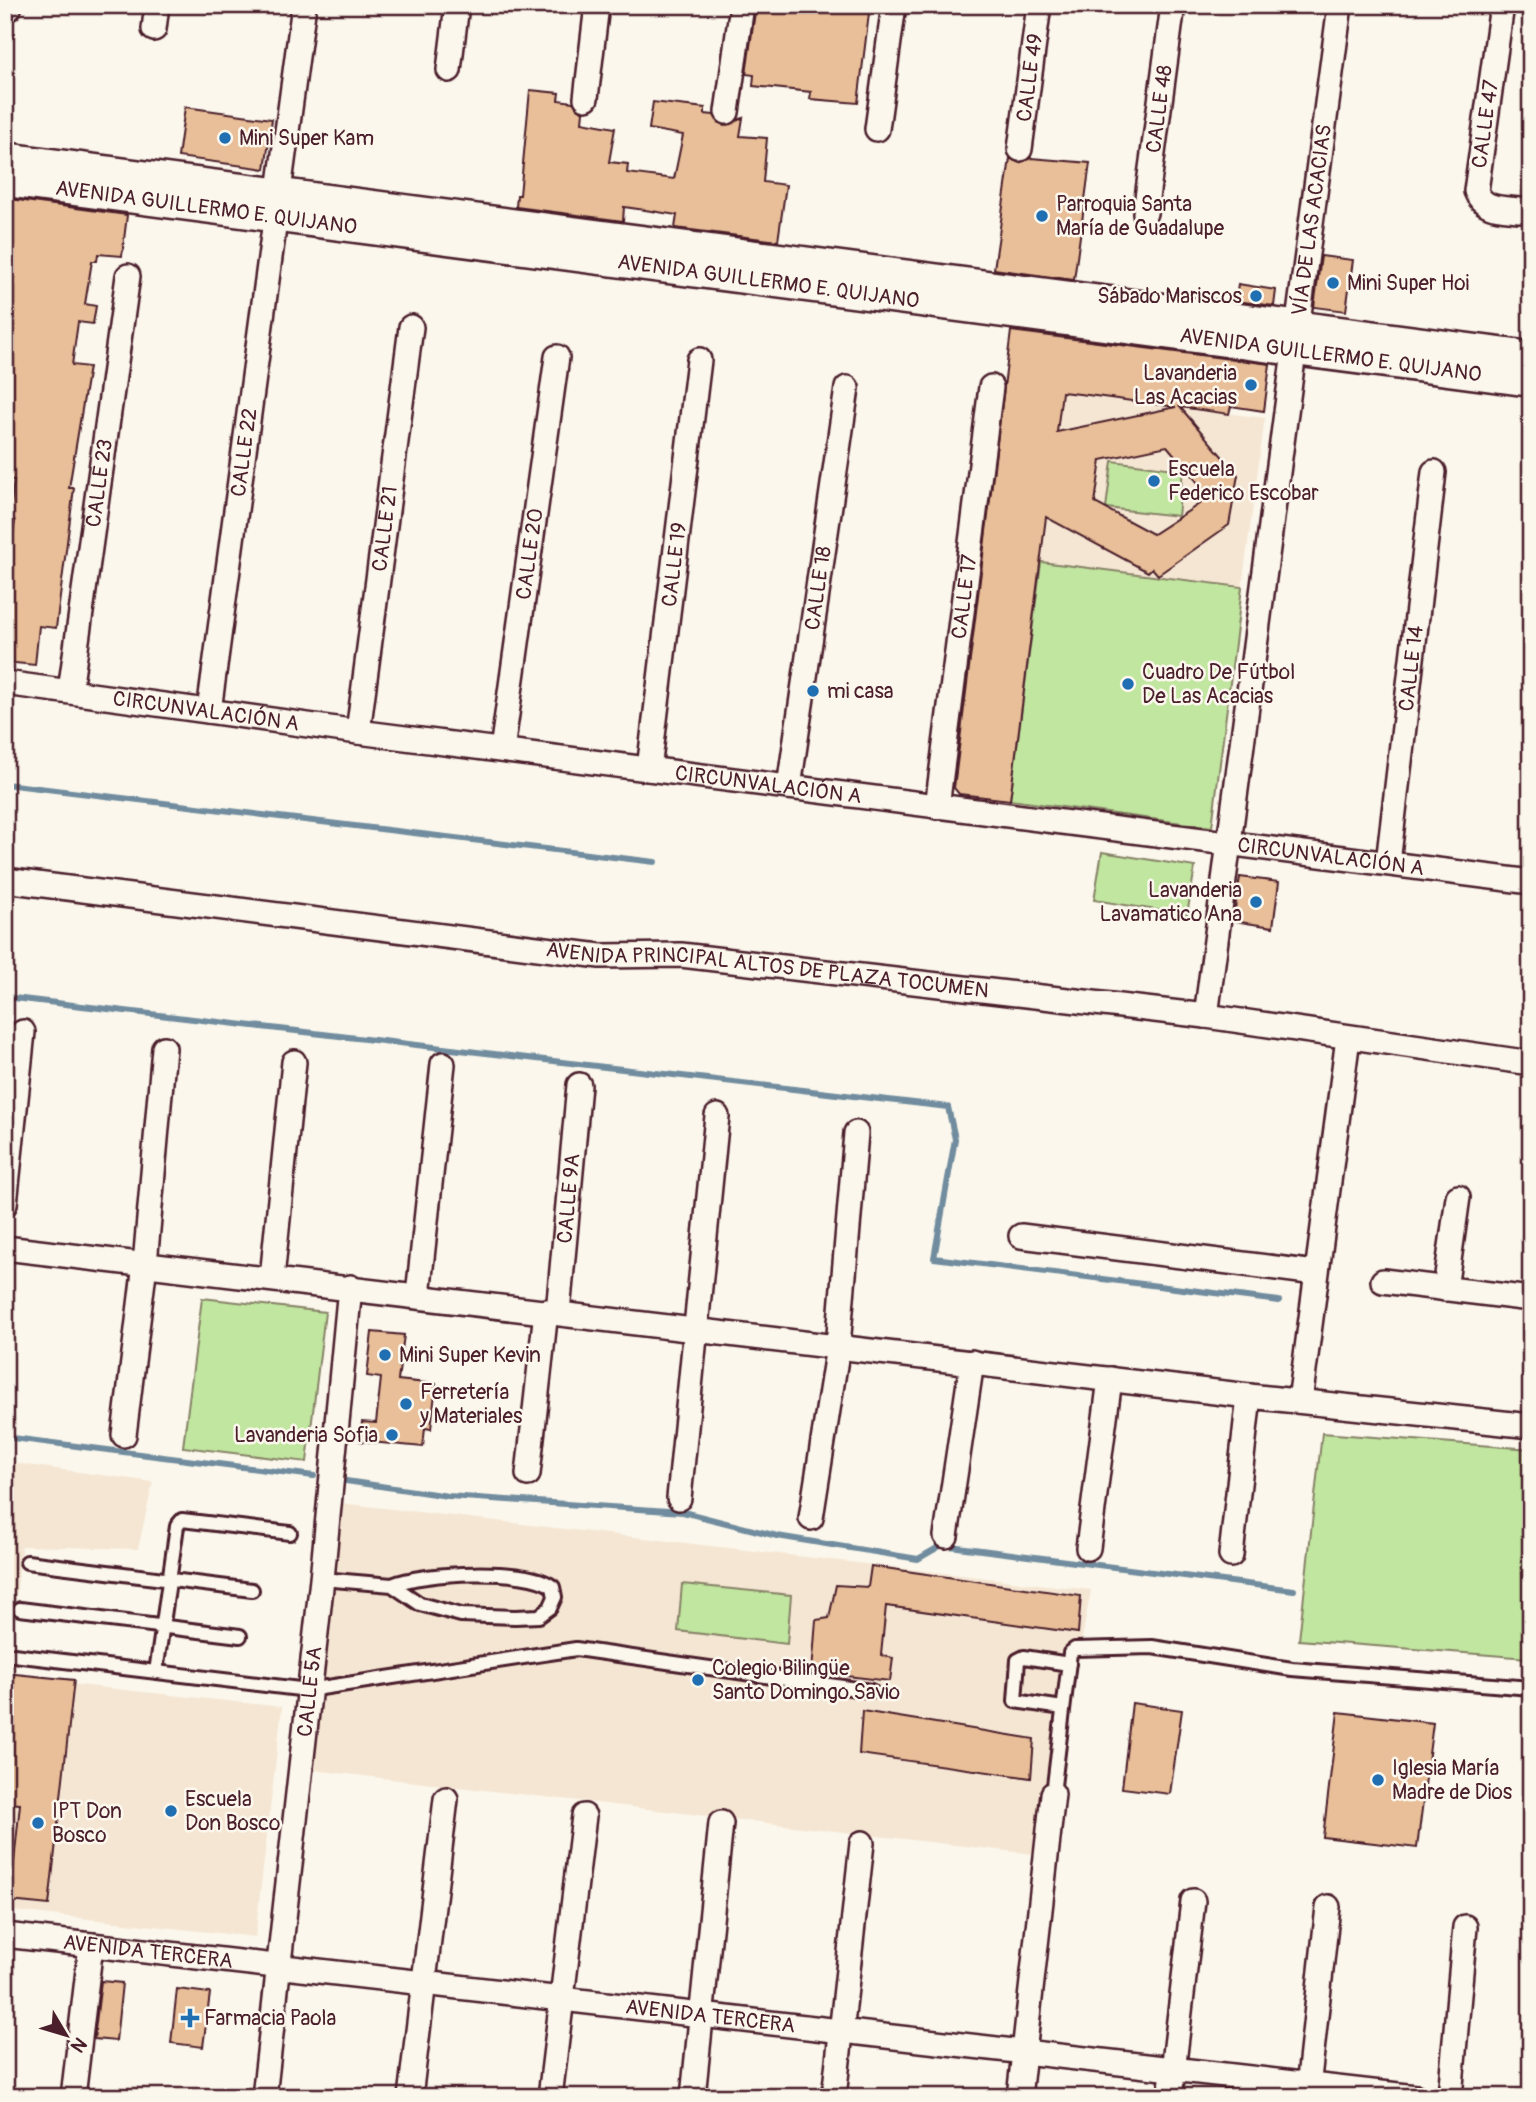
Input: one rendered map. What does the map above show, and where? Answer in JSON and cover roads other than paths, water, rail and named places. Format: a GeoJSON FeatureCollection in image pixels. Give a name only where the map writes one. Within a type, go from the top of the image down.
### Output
{"type":"FeatureCollection","features":[{"type":"Feature","properties":{"kind":"street"},"geometry":{"type":"LineString","coordinates":[[154,29],[158,5]]}},
{"type":"Feature","properties":{"kind":"street","name":"CALLE 22"},"geometry":{"type":"LineString","coordinates":[[209,711],[304,5]]}},
{"type":"Feature","properties":{"kind":"street"},"geometry":{"type":"LineString","coordinates":[[449,70],[457,5]]}},
{"type":"Feature","properties":{"kind":"street"},"geometry":{"type":"LineString","coordinates":[[586,98],[597,5]]}},
{"type":"Feature","properties":{"kind":"street"},"geometry":{"type":"LineString","coordinates":[[727,111],[742,5]]}},
{"type":"Feature","properties":{"kind":"street"},"geometry":{"type":"LineString","coordinates":[[877,129],[894,5]]}},
{"type":"Feature","properties":{"kind":"street","name":"CALLE 49"},"geometry":{"type":"LineString","coordinates":[[1020,149],[1039,5]]}},
{"type":"Feature","properties":{"kind":"street","name":"CALLE 48"},"geometry":{"type":"LineString","coordinates":[[1145,213],[1173,5]]}},
{"type":"Feature","properties":{"kind":"street","name":"VÍA DE LAS ACACIAS"},"geometry":{"type":"LineString","coordinates":[[1206,1016],[1298,338],[1340,5]]}},
{"type":"Feature","properties":{"kind":"street","name":"CALLE 47"},"geometry":{"type":"LineString","coordinates":[[1502,5],[1476,191],[1479,201],[1486,205],[1520,210]]}},
{"type":"Feature","properties":{"kind":"street","name":"AVENIDA GUILLERMO E. QUIJANO"},"geometry":{"type":"LineString","coordinates":[[5,158],[277,205]]}},
{"type":"Feature","properties":{"kind":"street","name":"AVENIDA GUILLERMO E. QUIJANO"},"geometry":{"type":"LineString","coordinates":[[5,180],[277,205],[1298,338],[1531,357]]}},
{"type":"Feature","properties":{"kind":"street","name":"CALLE 23"},"geometry":{"type":"LineString","coordinates":[[70,691],[128,276]]}},
{"type":"Feature","properties":{"kind":"street","name":"CALLE 21"},"geometry":{"type":"LineString","coordinates":[[358,732],[411,327]]}},
{"type":"Feature","properties":{"kind":"street","name":"AVENIDA GUILLERMO E. QUIJANO"},"geometry":{"type":"LineString","coordinates":[[1298,338],[1531,381]]}},
{"type":"Feature","properties":{"kind":"street","name":"CALLE 20"},"geometry":{"type":"LineString","coordinates":[[502,750],[557,357]]}},
{"type":"Feature","properties":{"kind":"street","name":"CALLE 19"},"geometry":{"type":"LineString","coordinates":[[649,769],[699,360]]}},
{"type":"Feature","properties":{"kind":"street","name":"CALLE 17"},"geometry":{"type":"LineString","coordinates":[[937,807],[991,387]]}},
{"type":"Feature","properties":{"kind":"street","name":"CALLE 18"},"geometry":{"type":"LineString","coordinates":[[789,787],[847,388]]}},
{"type":"Feature","properties":{"kind":"street","name":"CALLE 14"},"geometry":{"type":"LineString","coordinates":[[1388,863],[1434,472]]}},
{"type":"Feature","properties":{"kind":"street","name":"CIRCUNVALACIÓN A"},"geometry":{"type":"LineString","coordinates":[[5,682],[358,732],[1229,845],[1530,877]]}},
{"type":"Feature","properties":{"kind":"street","name":"AVENIDA PRINCIPAL ALTOS DE PLAZA TOCUMEN"},"geometry":{"type":"LineString","coordinates":[[5,880],[600,956],[681,955],[1206,1016],[1531,1063]]}},
{"type":"Feature","properties":{"kind":"street"},"geometry":{"type":"LineString","coordinates":[[5,1203],[23,1032]]}},
{"type":"Feature","properties":{"kind":"street"},"geometry":{"type":"LineString","coordinates":[[1300,1401],[1348,1038]]}},
{"type":"Feature","properties":{"kind":"street"},"geometry":{"type":"LineString","coordinates":[[124,1434],[145,1264],[164,1048]]}},
{"type":"Feature","properties":{"kind":"street"},"geometry":{"type":"LineString","coordinates":[[272,1278],[294,1062]]}},
{"type":"Feature","properties":{"kind":"street"},"geometry":{"type":"LineString","coordinates":[[418,1296],[443,1065]]}},
{"type":"Feature","properties":{"kind":"street","name":"CALLE 9A"},"geometry":{"type":"LineString","coordinates":[[528,1474],[552,1312],[579,1085]]}},
{"type":"Feature","properties":{"kind":"street"},"geometry":{"type":"LineString","coordinates":[[678,1498],[717,1116]]}},
{"type":"Feature","properties":{"kind":"street"},"geometry":{"type":"LineString","coordinates":[[811,1518],[838,1346],[856,1133]]}},
{"type":"Feature","properties":{"kind":"street"},"geometry":{"type":"LineString","coordinates":[[1445,1289],[1458,1197]]}},
{"type":"Feature","properties":{"kind":"street"},"geometry":{"type":"LineString","coordinates":[[1021,1236],[1317,1273]]}},
{"type":"Feature","properties":{"kind":"street"},"geometry":{"type":"LineString","coordinates":[[5,1248],[1249,1396],[1531,1426]]}},
{"type":"Feature","properties":{"kind":"street"},"geometry":{"type":"LineString","coordinates":[[1384,1281],[1531,1299]]}},
{"type":"Feature","properties":{"kind":"street","name":"CALLE 5A"},"geometry":{"type":"LineString","coordinates":[[264,2097],[322,1579],[350,1287]]}},
{"type":"Feature","properties":{"kind":"street"},"geometry":{"type":"LineString","coordinates":[[946,1536],[972,1362]]}},
{"type":"Feature","properties":{"kind":"street"},"geometry":{"type":"LineString","coordinates":[[1088,1548],[1110,1379]]}},
{"type":"Feature","properties":{"kind":"street"},"geometry":{"type":"LineString","coordinates":[[1231,1555],[1249,1396]]}},
{"type":"Feature","properties":{"kind":"street"},"geometry":{"type":"LineString","coordinates":[[1019,2097],[1053,1794]]}},
{"type":"Feature","properties":{"kind":"street"},"geometry":{"type":"LineString","coordinates":[[410,2097],[446,1799]]}},
{"type":"Feature","properties":{"kind":"street"},"geometry":{"type":"LineString","coordinates":[[550,2097],[584,1816]]}},
{"type":"Feature","properties":{"kind":"street"},"geometry":{"type":"LineString","coordinates":[[693,2097],[704,2015],[721,1824]]}},
{"type":"Feature","properties":{"kind":"street"},"geometry":{"type":"LineString","coordinates":[[834,2097],[862,1843]]}},
{"type":"Feature","properties":{"kind":"street"},"geometry":{"type":"LineString","coordinates":[[1170,2097],[1193,1901]]}},
{"type":"Feature","properties":{"kind":"street"},"geometry":{"type":"LineString","coordinates":[[1308,2090],[1328,1907]]}},
{"type":"Feature","properties":{"kind":"street"},"geometry":{"type":"LineString","coordinates":[[1450,2097],[1465,1927]]}},
{"type":"Feature","properties":{"kind":"street","name":"AVENIDA TERCERA"},"geometry":{"type":"LineString","coordinates":[[5,1935],[1024,2051],[1173,2069],[1308,2090],[1416,2097]]}},
{"type":"Feature","properties":{"kind":"street"},"geometry":{"type":"LineString","coordinates":[[73,2097],[91,1945]]}},
{"type":"Feature","properties":{"kind":"lane"},"geometry":{"type":"LineString","coordinates":[[156,1672],[177,1526],[182,1520],[290,1533]]}},
{"type":"Feature","properties":{"kind":"lane"},"geometry":{"type":"LineString","coordinates":[[27,1562],[252,1590]]}},
{"type":"Feature","properties":{"kind":"lane"},"geometry":{"type":"LineString","coordinates":[[322,1579],[392,1585],[410,1577],[486,1574],[544,1580],[553,1587],[555,1597],[550,1608],[539,1616],[461,1615],[420,1604],[392,1585]]}},
{"type":"Feature","properties":{"kind":"lane"},"geometry":{"type":"LineString","coordinates":[[20,1609],[240,1636]]}},
{"type":"Feature","properties":{"kind":"lane"},"geometry":{"type":"LineString","coordinates":[[1053,1794],[1070,1653],[1075,1649],[1152,1647],[1292,1669],[1531,1688]]}},
{"type":"Feature","properties":{"kind":"lane"},"geometry":{"type":"LineString","coordinates":[[5,1654],[308,1690],[576,1649],[871,1691]]}},
{"type":"Feature","properties":{"kind":"lane"},"geometry":{"type":"LineString","coordinates":[[1063,1708],[1015,1700],[1015,1670],[1018,1660],[1024,1657],[1069,1664]]}},
{"type":"Feature","properties":{"kind":"waterway"},"geometry":{"type":"LineString","coordinates":[[5,784],[655,862]]}},
{"type":"Feature","properties":{"kind":"waterway"},"geometry":{"type":"LineString","coordinates":[[5,997],[948,1107],[955,1139],[934,1258],[1279,1301]]}},
{"type":"Feature","properties":{"kind":"waterway"},"geometry":{"type":"LineString","coordinates":[[5,1437],[314,1476]]}},
{"type":"Feature","properties":{"kind":"waterway"},"geometry":{"type":"LineString","coordinates":[[346,1481],[448,1496],[683,1512],[777,1536],[918,1559],[942,1545],[1294,1590]]}},
{"type":"Feature","properties":{"kind":"place","name":"Mini Super Kam"},"geometry":{"type":"Point","coordinates":[225,138]}},
{"type":"Feature","properties":{"kind":"place","name":"Parroquia Santa María de Guadalupe"},"geometry":{"type":"Point","coordinates":[1042,216]}},
{"type":"Feature","properties":{"kind":"place","name":"Mini Super Hoi"},"geometry":{"type":"Point","coordinates":[1333,283]}},
{"type":"Feature","properties":{"kind":"place","name":"Sábado Mariscos"},"geometry":{"type":"Point","coordinates":[1256,296]}},
{"type":"Feature","properties":{"kind":"place","name":"Lavanderia Las Acacias"},"geometry":{"type":"Point","coordinates":[1251,385]}},
{"type":"Feature","properties":{"kind":"place","name":"Escuela Federico Escobar"},"geometry":{"type":"Point","coordinates":[1154,481]}},
{"type":"Feature","properties":{"kind":"place","name":"Cuadro De Fútbol De Las Acacias"},"geometry":{"type":"Point","coordinates":[1128,684]}},
{"type":"Feature","properties":{"kind":"place","name":"mi casa"},"geometry":{"type":"Point","coordinates":[813,691]}},
{"type":"Feature","properties":{"kind":"place","name":"Lavanderia Lavamatico Ana"},"geometry":{"type":"Point","coordinates":[1256,902]}},
{"type":"Feature","properties":{"kind":"place","name":"Mini Super Kevin"},"geometry":{"type":"Point","coordinates":[385,1355]}},
{"type":"Feature","properties":{"kind":"place","name":"Ferretería y Materiales"},"geometry":{"type":"Point","coordinates":[406,1404]}},
{"type":"Feature","properties":{"kind":"place","name":"Lavanderia Sofia"},"geometry":{"type":"Point","coordinates":[392,1435]}},
{"type":"Feature","properties":{"kind":"place","name":"Colegio Bilingüe Santo Domingo Savio"},"geometry":{"type":"Point","coordinates":[698,1680]}},
{"type":"Feature","properties":{"kind":"place","name":"Iglesia María Madre de Dios"},"geometry":{"type":"Point","coordinates":[1378,1780]}},
{"type":"Feature","properties":{"kind":"place","name":"Escuela Don Bosco"},"geometry":{"type":"Point","coordinates":[171,1811]}},
{"type":"Feature","properties":{"kind":"place","name":"IPT Don Bosco"},"geometry":{"type":"Point","coordinates":[38,1823]}},
{"type":"Feature","properties":{"kind":"place","name":"Farmacia Paola"},"geometry":{"type":"Point","coordinates":[190,2018]}}]}
